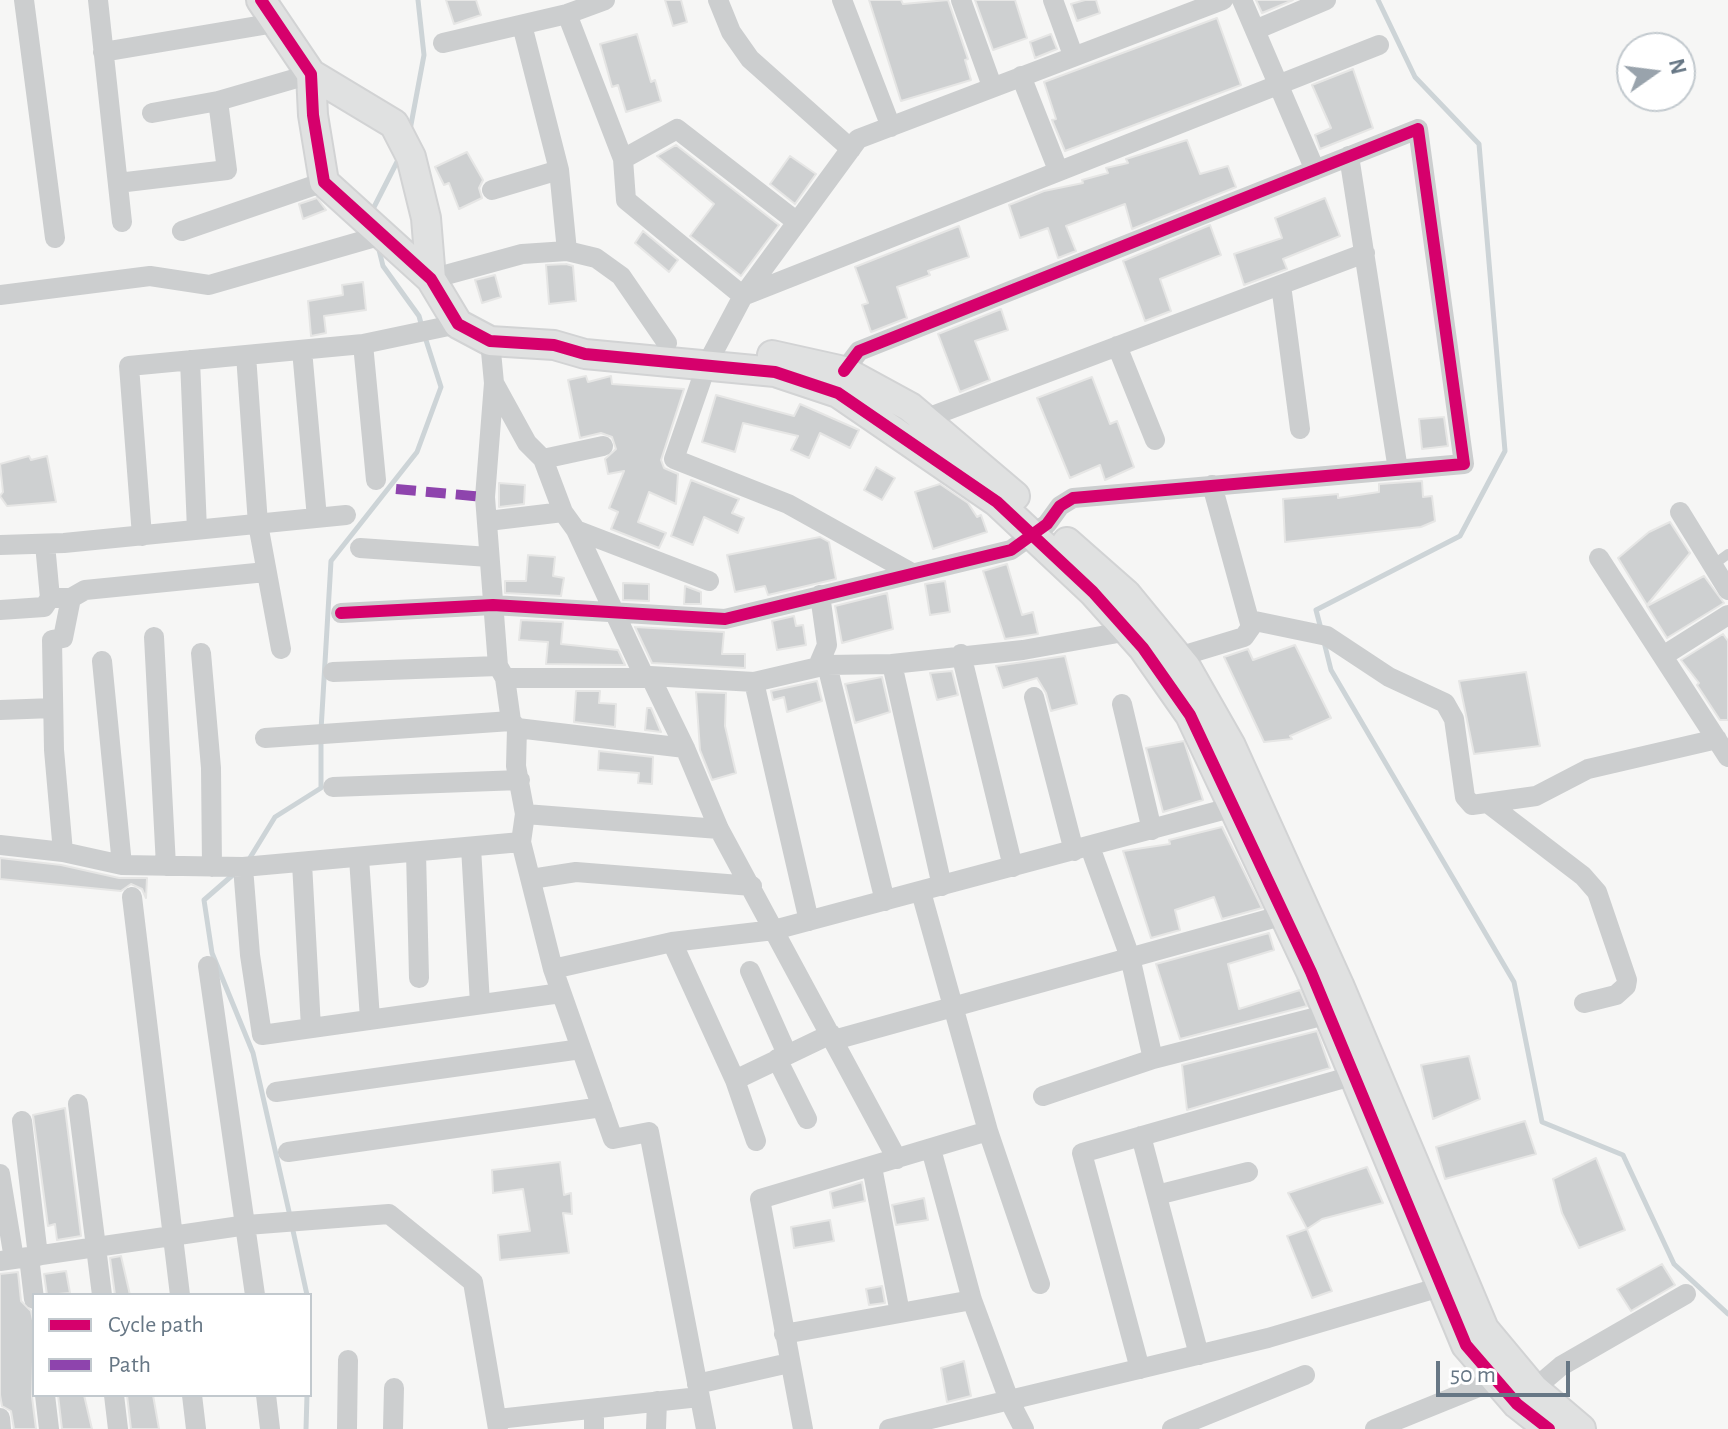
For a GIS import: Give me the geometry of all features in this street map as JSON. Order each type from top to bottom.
[{"type":"street","points":[[24,0],[55,238]]},
{"type":"street","points":[[98,0],[122,222]]},
{"type":"street","points":[[443,43],[567,14],[605,0]]},
{"type":"street","points":[[718,0],[731,32],[750,59],[851,149]]},
{"type":"street","points":[[842,0],[891,127]]},
{"type":"street","points":[[961,0],[992,86]]},
{"type":"street","points":[[1053,0],[1073,55]]},
{"type":"street","points":[[910,572],[788,504],[674,459],[712,356],[743,296],[858,139],[1223,0]]},
{"type":"street","points":[[1242,0],[1315,170]]},
{"type":"street","points":[[1255,30],[1326,0]]},
{"type":"street","points":[[103,52],[268,12],[311,74],[394,124],[411,157],[426,218],[437,329]]},
{"type":"street","points":[[567,14],[623,159],[626,200],[743,296]]},
{"type":"street","points":[[522,25],[559,170],[567,251]]},
{"type":"street","points":[[743,296],[1379,45]]},
{"type":"street","points":[[152,113],[218,101],[311,74]]},
{"type":"street","points":[[311,74],[313,115],[324,182],[369,229],[431,279]]},
{"type":"street","points":[[1021,76],[1058,170]]},
{"type":"street","points":[[118,183],[227,170],[218,101]]},
{"type":"street","points":[[623,159],[677,129],[797,222]]},
{"type":"street","points":[[341,613],[493,605],[725,619],[1011,550],[1040,530],[1060,506],[1073,498],[1464,464],[1418,129],[859,351],[844,371]]},
{"type":"street","points":[[1349,156],[1398,470]]},
{"type":"street","points":[[492,190],[559,170]]},
{"type":"street","points":[[182,231],[324,182]]},
{"type":"street","points":[[0,295],[150,276],[209,285],[369,229]]},
{"type":"street","points":[[431,279],[522,254],[567,251],[596,258],[621,276],[667,343]]},
{"type":"street","points":[[914,428],[1117,346],[1365,253]]},
{"type":"street","points":[[1281,285],[1300,429]]},
{"type":"street","points":[[142,536],[129,366],[363,344],[437,329],[490,341],[554,345],[585,354],[712,356],[760,352],[844,371],[910,407],[914,428]]},
{"type":"street","points":[[554,345],[592,335],[667,343],[775,372],[838,393],[914,428],[1040,530],[1126,594],[1178,657],[1231,746],[1245,804],[1284,915],[1329,1014],[1364,1073]]},
{"type":"street","points":[[490,341],[494,383],[485,497],[493,605],[502,672],[514,725],[516,766],[525,814],[521,842],[553,969],[613,1139],[649,1132],[706,1429]]},
{"type":"street","points":[[363,344],[376,480]]},
{"type":"street","points":[[1117,346],[1155,440]]},
{"type":"street","points":[[302,350],[317,518]]},
{"type":"street","points":[[246,355],[258,524],[281,649]]},
{"type":"street","points":[[190,360],[197,530]]},
{"type":"street","points":[[494,383],[527,443],[543,459],[563,512],[576,530],[613,613],[685,748],[719,829],[897,1159]]},
{"type":"street","points":[[543,459],[603,446]]},
{"type":"street","points":[[1178,657],[1244,637],[1250,620],[1212,485]]},
{"type":"street","points":[[488,521],[563,512]]},
{"type":"street","points":[[1680,512],[1720,560],[1728,590]]},
{"type":"street","points":[[0,545],[142,536],[346,515]]},
{"type":"street","points":[[576,530],[709,581]]},
{"type":"street","points":[[1040,530],[1129,631],[1190,715],[1245,804],[1364,1073],[1452,1283],[1466,1345],[1517,1404],[1549,1429]]},
{"type":"street","points":[[0,610],[44,607],[50,598],[45,544]]},
{"type":"street","points":[[360,548],[489,557]]},
{"type":"street","points":[[1250,620],[1324,634],[1389,677],[1445,703],[1454,719],[1465,797],[1472,805],[1536,796],[1588,769],[1722,748],[1599,558]]},
{"type":"street","points":[[50,598],[71,598],[85,590],[266,572]]},
{"type":"street","points":[[820,595],[827,645],[818,666],[892,664],[961,654],[1023,650],[1129,631]]},
{"type":"street","points":[[63,852],[53,708],[52,640],[63,638],[71,598]]},
{"type":"street","points":[[1663,656],[1728,615]]},
{"type":"street","points":[[154,637],[166,866]]},
{"type":"street","points":[[201,653],[211,768],[250,955],[262,1035],[561,993]]},
{"type":"street","points":[[961,654],[1013,867]]},
{"type":"street","points":[[102,661],[122,865]]},
{"type":"street","points":[[892,664],[942,886]]},
{"type":"street","points":[[333,672],[502,672],[754,682],[827,665]]},
{"type":"street","points":[[827,665],[885,901]]},
{"type":"street","points":[[754,682],[809,921]]},
{"type":"street","points":[[1034,697],[1082,849],[1130,957],[1153,1059]]},
{"type":"street","points":[[1122,704],[1152,830]]},
{"type":"street","points":[[0,710],[53,708]]},
{"type":"street","points":[[265,738],[514,725],[685,748]]},
{"type":"street","points":[[333,787],[520,780]]},
{"type":"street","points":[[553,969],[672,942],[774,930],[1245,804]]},
{"type":"street","points":[[1489,804],[1583,876],[1597,892],[1627,980],[1626,986],[1616,995],[1584,1003]]},
{"type":"street","points":[[525,814],[719,829]]},
{"type":"street","points":[[0,845],[63,852],[122,865],[232,867],[521,842]]},
{"type":"street","points":[[471,847],[480,1004]]},
{"type":"street","points":[[416,852],[419,978]]},
{"type":"street","points":[[359,858],[370,1019]]},
{"type":"street","points":[[302,863],[311,1028]]},
{"type":"street","points":[[531,879],[576,872],[752,886]]},
{"type":"street","points":[[921,892],[988,1131],[1040,1284]]},
{"type":"street","points":[[132,897],[180,1293]]},
{"type":"street","points":[[735,1080],[782,1056],[832,1037],[953,1007],[1284,915]]},
{"type":"street","points":[[672,942],[735,1080],[756,1141]]},
{"type":"street","points":[[208,966],[255,1293]]},
{"type":"street","points":[[750,971],[807,1119]]},
{"type":"street","points":[[1043,1096],[1153,1059],[1329,1014]]},
{"type":"street","points":[[276,1092],[581,1049]]},
{"type":"street","points":[[1140,1369],[1082,1153],[1364,1073]]},
{"type":"street","points":[[78,1104],[102,1293]]},
{"type":"street","points":[[288,1152],[602,1107]]},
{"type":"street","points":[[20,1258],[22,1121]]},
{"type":"street","points":[[803,1429],[760,1199],[988,1131]]},
{"type":"street","points":[[1141,1136],[1199,1355]]},
{"type":"street","points":[[931,1149],[972,1300],[1009,1400],[1024,1429]]},
{"type":"street","points":[[872,1167],[900,1313]]},
{"type":"street","points":[[1157,1195],[1248,1172]]},
{"type":"street","points":[[0,1174],[20,1258],[32,1293]]},
{"type":"street","points":[[20,1258],[247,1225],[389,1214],[473,1282],[498,1424],[594,1419],[789,1363]]},
{"type":"street","points":[[889,1429],[1199,1355],[1452,1283]]},
{"type":"street","points":[[1452,1283],[1484,1329],[1534,1389],[1581,1429]]},
{"type":"street","points":[[1534,1389],[1561,1366],[1686,1294]]},
{"type":"street","points":[[784,1334],[972,1300]]},
{"type":"street","points":[[347,1429],[348,1360]]},
{"type":"street","points":[[1172,1429],[1196,1424],[1305,1375]]},
{"type":"street","points":[[1375,1429],[1496,1380]]},
{"type":"street","points":[[393,1429],[394,1388]]},
{"type":"street","points":[[45,1397],[49,1429]]},
{"type":"street","points":[[114,1397],[118,1429]]},
{"type":"street","points":[[192,1397],[196,1429]]},
{"type":"street","points":[[266,1397],[270,1429]]},
{"type":"street","points":[[656,1429],[657,1401]]},
{"type":"street","points":[[0,1418],[1,1429]]},
{"type":"building","points":[[446,0],[476,0],[481,15],[454,24]]},
{"type":"building","points":[[665,0],[681,0],[687,22],[673,26]]},
{"type":"building","points":[[869,0],[901,0],[903,4],[948,0],[968,59],[965,60],[971,80],[901,101]]},
{"type":"building","points":[[975,0],[1015,0],[1027,38],[993,50]]},
{"type":"building","points":[[1096,0],[1100,13],[1077,21],[1071,4]]},
{"type":"building","points":[[1256,0],[1293,0],[1262,13]]},
{"type":"building","points":[[1217,18],[1241,85],[1065,151],[1052,120],[1056,119],[1044,82]]},
{"type":"building","points":[[637,34],[651,82],[655,80],[661,101],[626,112],[618,85],[612,87],[600,44]]},
{"type":"building","points":[[1051,34],[1057,49],[1035,58],[1030,42]]},
{"type":"building","points":[[1353,69],[1373,128],[1320,149],[1315,135],[1331,128],[1312,85]]},
{"type":"building","points":[[1187,140],[1200,174],[1228,166],[1236,187],[1132,229],[1125,204],[1066,226],[1076,251],[1058,258],[1048,228],[1020,238],[1009,205],[1044,191],[1083,183],[1082,180],[1108,173],[1106,168],[1128,163],[1126,159]]},
{"type":"building","points":[[676,145],[779,225],[741,276],[690,236],[714,204],[657,156]]},
{"type":"building","points":[[467,152],[483,180],[479,188],[482,198],[459,209],[449,183],[444,185],[435,167]]},
{"type":"building","points":[[790,156],[816,174],[795,204],[770,184]]},
{"type":"building","points":[[317,198],[326,210],[303,219],[299,204]]},
{"type":"building","points":[[1325,198],[1340,236],[1283,259],[1287,269],[1244,285],[1234,254],[1282,238],[1275,218]]},
{"type":"building","points":[[1210,225],[1221,255],[1160,279],[1171,311],[1145,321],[1123,261]]},
{"type":"building","points":[[959,226],[969,257],[928,271],[930,275],[897,287],[907,318],[871,332],[862,305],[868,303],[855,267]]},
{"type":"building","points":[[643,231],[678,260],[669,272],[635,243]]},
{"type":"building","points":[[546,265],[573,266],[576,301],[549,304]]},
{"type":"building","points":[[495,275],[501,297],[482,303],[475,280]]},
{"type":"building","points":[[363,282],[366,310],[324,316],[326,333],[311,336],[308,301],[343,295],[342,285]]},
{"type":"building","points":[[1001,309],[1008,330],[975,341],[990,380],[960,392],[938,334]]},
{"type":"building","points":[[586,376],[588,382],[611,376],[612,384],[684,389],[661,460],[664,468],[678,474],[676,504],[649,492],[638,522],[666,533],[659,548],[611,529],[618,512],[609,508],[624,471],[608,474],[605,459],[616,449],[612,437],[601,433],[580,438],[568,380]]},
{"type":"building","points":[[1092,377],[1110,424],[1117,421],[1134,467],[1105,480],[1100,465],[1070,478],[1037,398]]},
{"type":"building","points":[[716,395],[794,416],[800,404],[859,430],[850,448],[820,433],[809,458],[791,450],[798,436],[743,423],[735,452],[702,442]]},
{"type":"building","points":[[1444,417],[1448,446],[1422,449],[1419,419]]},
{"type":"building","points":[[29,456],[31,460],[47,456],[56,502],[7,506],[0,496],[3,492],[0,464]]},
{"type":"building","points":[[876,467],[895,478],[882,500],[864,490]]},
{"type":"building","points":[[691,480],[739,499],[732,513],[744,518],[738,533],[704,517],[693,545],[671,536]]},
{"type":"building","points":[[1422,481],[1423,497],[1432,496],[1435,521],[1421,527],[1285,542],[1283,499],[1338,494],[1338,498],[1379,492],[1379,484]]},
{"type":"building","points":[[499,483],[525,485],[524,504],[499,507]]},
{"type":"building","points":[[940,484],[968,503],[977,517],[981,515],[987,532],[933,549],[915,492]]},
{"type":"building","points":[[1670,522],[1690,553],[1647,605],[1618,558],[1649,532]]},
{"type":"building","points":[[820,537],[829,542],[836,579],[768,595],[765,586],[735,592],[727,555]]},
{"type":"building","points":[[528,555],[555,557],[553,576],[564,578],[561,596],[505,593],[505,581],[526,581]]},
{"type":"building","points":[[1007,564],[1022,615],[1033,612],[1038,634],[1005,639],[983,571]]},
{"type":"building","points":[[1704,576],[1724,603],[1667,638],[1647,606]]},
{"type":"building","points":[[945,581],[950,612],[930,615],[925,584]]},
{"type":"building","points":[[623,583],[649,584],[649,601],[623,600]]},
{"type":"building","points":[[685,586],[701,592],[701,604],[684,604]]},
{"type":"building","points":[[887,593],[893,629],[842,643],[835,606]]},
{"type":"building","points":[[794,616],[796,626],[803,625],[806,645],[777,650],[772,621]]},
{"type":"building","points":[[521,620],[563,622],[561,644],[618,650],[625,665],[546,664],[548,642],[519,640]]},
{"type":"building","points":[[635,627],[724,632],[722,654],[745,654],[745,668],[652,663]]},
{"type":"building","points":[[1723,634],[1728,641],[1728,720],[1720,720],[1697,685],[1699,683],[1681,660]]},
{"type":"building","points":[[1295,645],[1331,718],[1290,736],[1292,739],[1264,742],[1224,657],[1248,649],[1253,660]]},
{"type":"building","points":[[1065,656],[1077,704],[1051,711],[1046,693],[1037,678],[1003,688],[996,666]]},
{"type":"building","points":[[952,671],[958,695],[937,700],[930,673]]},
{"type":"building","points":[[1526,672],[1540,746],[1474,754],[1459,681]]},
{"type":"building","points":[[882,677],[890,712],[855,723],[845,684]]},
{"type":"building","points":[[817,681],[822,701],[787,712],[784,697],[773,700],[771,691]]},
{"type":"building","points":[[576,691],[600,691],[599,703],[616,704],[615,727],[574,722]]},
{"type":"building","points":[[696,692],[726,693],[725,726],[736,773],[712,780],[700,750]]},
{"type":"building","points":[[647,708],[651,708],[661,732],[645,730]]},
{"type":"building","points":[[1184,741],[1203,800],[1163,812],[1146,748]]},
{"type":"building","points":[[599,751],[653,757],[652,784],[638,783],[639,773],[598,770]]},
{"type":"building","points":[[1222,827],[1262,908],[1222,919],[1214,897],[1175,910],[1180,930],[1151,938],[1123,851],[1170,844],[1169,840]]},
{"type":"building","points":[[0,858],[61,865],[119,878],[147,878],[146,898],[142,889],[131,884],[121,891],[0,879]]},
{"type":"building","points":[[1269,933],[1274,950],[1228,964],[1239,1009],[1300,990],[1307,1006],[1180,1039],[1156,964]]},
{"type":"building","points":[[1317,1031],[1330,1068],[1187,1110],[1182,1065]]},
{"type":"building","points":[[1469,1056],[1480,1099],[1433,1119],[1421,1065]]},
{"type":"building","points":[[65,1108],[81,1236],[57,1240],[55,1224],[48,1226],[33,1115]]},
{"type":"building","points":[[1525,1121],[1536,1154],[1445,1179],[1436,1147]]},
{"type":"building","points":[[1596,1158],[1625,1230],[1579,1248],[1562,1213],[1553,1179]]},
{"type":"building","points":[[560,1162],[564,1195],[571,1193],[572,1214],[563,1213],[569,1253],[500,1260],[498,1235],[530,1231],[523,1189],[493,1193],[492,1170]]},
{"type":"building","points":[[1367,1167],[1383,1203],[1322,1219],[1307,1229],[1288,1193]]},
{"type":"building","points":[[862,1182],[865,1201],[833,1208],[830,1192]]},
{"type":"building","points":[[924,1198],[928,1220],[896,1225],[892,1205]]},
{"type":"building","points":[[830,1220],[834,1241],[794,1248],[791,1227]]},
{"type":"building","points":[[1307,1229],[1332,1291],[1312,1298],[1287,1236]]},
{"type":"building","points":[[121,1256],[130,1293],[115,1293],[110,1258]]},
{"type":"building","points":[[1662,1264],[1675,1285],[1631,1311],[1617,1289]]},
{"type":"building","points":[[66,1271],[70,1293],[47,1293],[44,1274]]},
{"type":"building","points":[[18,1272],[21,1301],[31,1311],[32,1397],[36,1429],[14,1429],[11,1411],[2,1406],[0,1274]]},
{"type":"building","points":[[882,1286],[885,1303],[869,1305],[866,1289]]},
{"type":"building","points":[[964,1361],[971,1396],[947,1402],[941,1368]]},
{"type":"building","points":[[58,1397],[84,1397],[92,1429],[62,1429]]},
{"type":"building","points":[[127,1397],[153,1397],[159,1429],[131,1429]]},
{"type":"waterway","points":[[410,130],[424,55],[418,0]]},
{"type":"waterway","points":[[1321,629],[1316,610],[1460,536],[1505,451],[1479,144],[1415,77],[1378,0]]},
{"type":"waterway","points":[[371,213],[399,158]]},
{"type":"waterway","points":[[378,246],[383,266],[419,316],[422,327]]},
{"type":"waterway","points":[[321,730],[331,561],[417,452],[441,387],[425,337]]},
{"type":"waterway","points":[[1324,642],[1331,670],[1514,982],[1542,1122],[1623,1155],[1674,1264],[1728,1314]]},
{"type":"waterway","points":[[248,861],[275,817],[321,788],[321,740]]},
{"type":"waterway","points":[[235,873],[204,900],[212,953],[253,1053],[290,1216]]},
{"type":"waterway","points":[[292,1226],[307,1293]]},
{"type":"waterway","points":[[306,1429],[307,1397]]},
{"type":"marked path","points":[[396,489],[485,497]]},
{"type":"cycle path","points":[[261,0],[311,74],[313,115],[324,182],[431,279],[458,324],[490,341],[554,345],[585,354],[775,372],[838,393],[997,502],[1093,592],[1143,648],[1190,715],[1311,972],[1466,1345],[1517,1404],[1549,1429]]},
{"type":"cycle path","points":[[341,613],[493,605],[725,619],[1011,550],[1047,524],[1060,506],[1073,498],[1464,464],[1418,129],[859,351],[844,371]]}]
